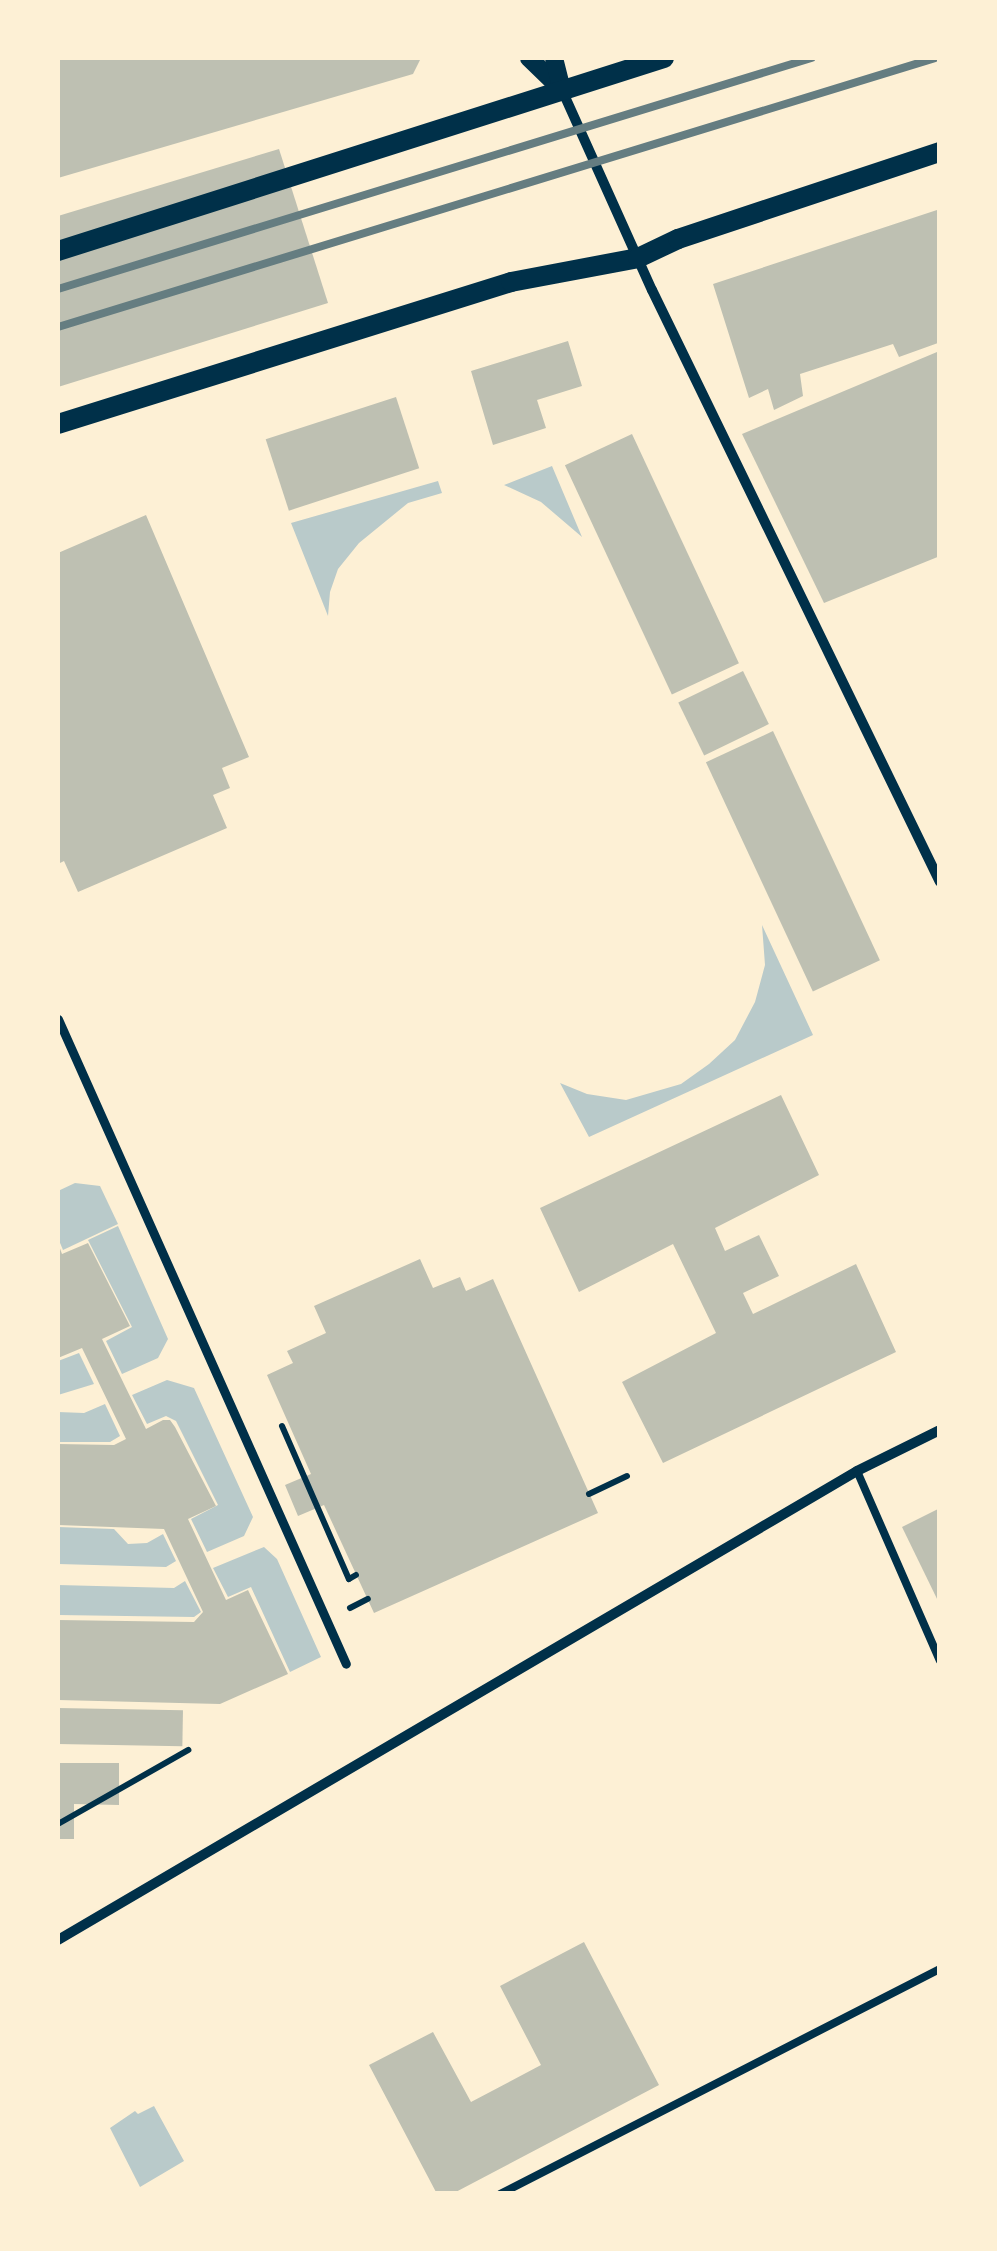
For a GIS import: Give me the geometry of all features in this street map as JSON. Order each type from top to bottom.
[{"type":"main road","points":[[58,251],[664,58]]},
{"type":"main road","points":[[58,424],[511,282],[638,258],[678,239],[940,152]]},
{"type":"street","points":[[529,58],[562,90]]},
{"type":"street","points":[[554,58],[562,90],[638,258],[940,882]]},
{"type":"street","points":[[58,1018],[346,1664]]},
{"type":"street","points":[[58,1940],[857,1470],[940,1430]]},
{"type":"lane","points":[[857,1470],[940,1661]]},
{"type":"lane","points":[[500,2194],[940,1969]]},
{"type":"path","points":[[282,1426],[349,1579],[356,1575]]},
{"type":"path","points":[[590,1494],[627,1476]]},
{"type":"path","points":[[58,1824],[188,1750]]},
{"type":"shaded area","points":[[552,466],[582,537],[541,502],[504,485]]},
{"type":"shaded area","points":[[438,481],[442,493],[408,503],[359,543],[338,569],[330,592],[328,616],[291,523]]},
{"type":"shaded area","points":[[762,925],[813,1035],[589,1137],[560,1083],[587,1094],[626,1100],[681,1084],[709,1064],[735,1040],[755,1002],[765,965]]},
{"type":"shaded area","points":[[75,1183],[100,1186],[118,1224],[63,1250],[58,1238],[58,1191]]},
{"type":"shaded area","points":[[118,1226],[168,1339],[158,1358],[122,1374],[106,1341],[132,1327],[88,1240]]},
{"type":"shaded area","points":[[79,1353],[94,1384],[58,1395],[58,1361]]},
{"type":"shaded area","points":[[167,1380],[194,1388],[253,1517],[244,1536],[207,1552],[191,1519],[218,1505],[176,1421],[166,1416],[147,1424],[132,1395]]},
{"type":"shaded area","points":[[105,1404],[120,1436],[110,1442],[58,1442],[58,1412],[84,1413]]},
{"type":"shaded area","points":[[58,1527],[114,1529],[128,1544],[147,1543],[163,1534],[176,1561],[166,1567],[58,1564]]},
{"type":"shaded area","points":[[264,1547],[277,1559],[321,1657],[290,1672],[251,1587],[228,1597],[213,1568]]},
{"type":"shaded area","points":[[185,1581],[201,1612],[194,1617],[58,1615],[58,1585],[174,1588]]},
{"type":"shaded area","points":[[154,2106],[184,2161],[140,2187],[110,2128],[135,2111],[138,2114]]},
{"type":"building","points":[[58,58],[421,58],[413,74],[58,178]]},
{"type":"building","points":[[279,149],[328,303],[58,387],[58,216]]},
{"type":"building","points":[[940,209],[938,343],[899,357],[893,344],[800,374],[803,396],[774,410],[768,389],[749,398],[713,284]]},
{"type":"building","points":[[568,341],[582,386],[537,400],[546,428],[493,445],[471,371]]},
{"type":"building","points":[[937,352],[940,556],[824,603],[742,434]]},
{"type":"building","points":[[396,397],[419,468],[289,511],[266,439]]},
{"type":"building","points":[[632,434],[739,663],[672,695],[565,465]]},
{"type":"building","points":[[146,515],[249,757],[222,768],[230,788],[213,795],[227,828],[78,892],[64,861],[58,864],[58,553]]},
{"type":"building","points":[[743,671],[769,724],[704,756],[678,703]]},
{"type":"building","points":[[773,731],[880,960],[813,992],[706,762]]},
{"type":"building","points":[[781,1095],[819,1175],[715,1228],[725,1251],[759,1235],[779,1276],[743,1293],[753,1314],[856,1264],[896,1352],[663,1463],[622,1382],[716,1333],[673,1244],[579,1292],[540,1208]]},
{"type":"building","points":[[58,1243],[62,1254],[88,1243],[130,1326],[102,1339],[146,1429],[163,1420],[170,1420],[175,1427],[216,1506],[188,1519],[226,1600],[248,1590],[288,1674],[220,1704],[58,1700],[58,1620],[194,1622],[203,1612],[164,1529],[58,1525],[58,1444],[114,1445],[126,1439],[82,1348],[58,1358]]},
{"type":"building","points":[[420,1259],[433,1288],[460,1277],[466,1291],[493,1279],[598,1513],[374,1613],[324,1505],[298,1516],[285,1485],[311,1474],[267,1375],[293,1363],[287,1351],[326,1333],[314,1306]]},
{"type":"building","points":[[940,1508],[940,1605],[902,1527]]},
{"type":"building","points":[[58,1708],[183,1710],[182,1746],[58,1744]]},
{"type":"building","points":[[58,1763],[119,1763],[119,1805],[74,1804],[74,1839],[58,1839]]},
{"type":"building","points":[[584,1942],[659,2085],[452,2194],[437,2194],[369,2065],[433,2032],[471,2102],[541,2065],[500,1986]]},
{"type":"railway","points":[[58,289],[811,58]]},
{"type":"railway","points":[[58,327],[935,58]]}]
